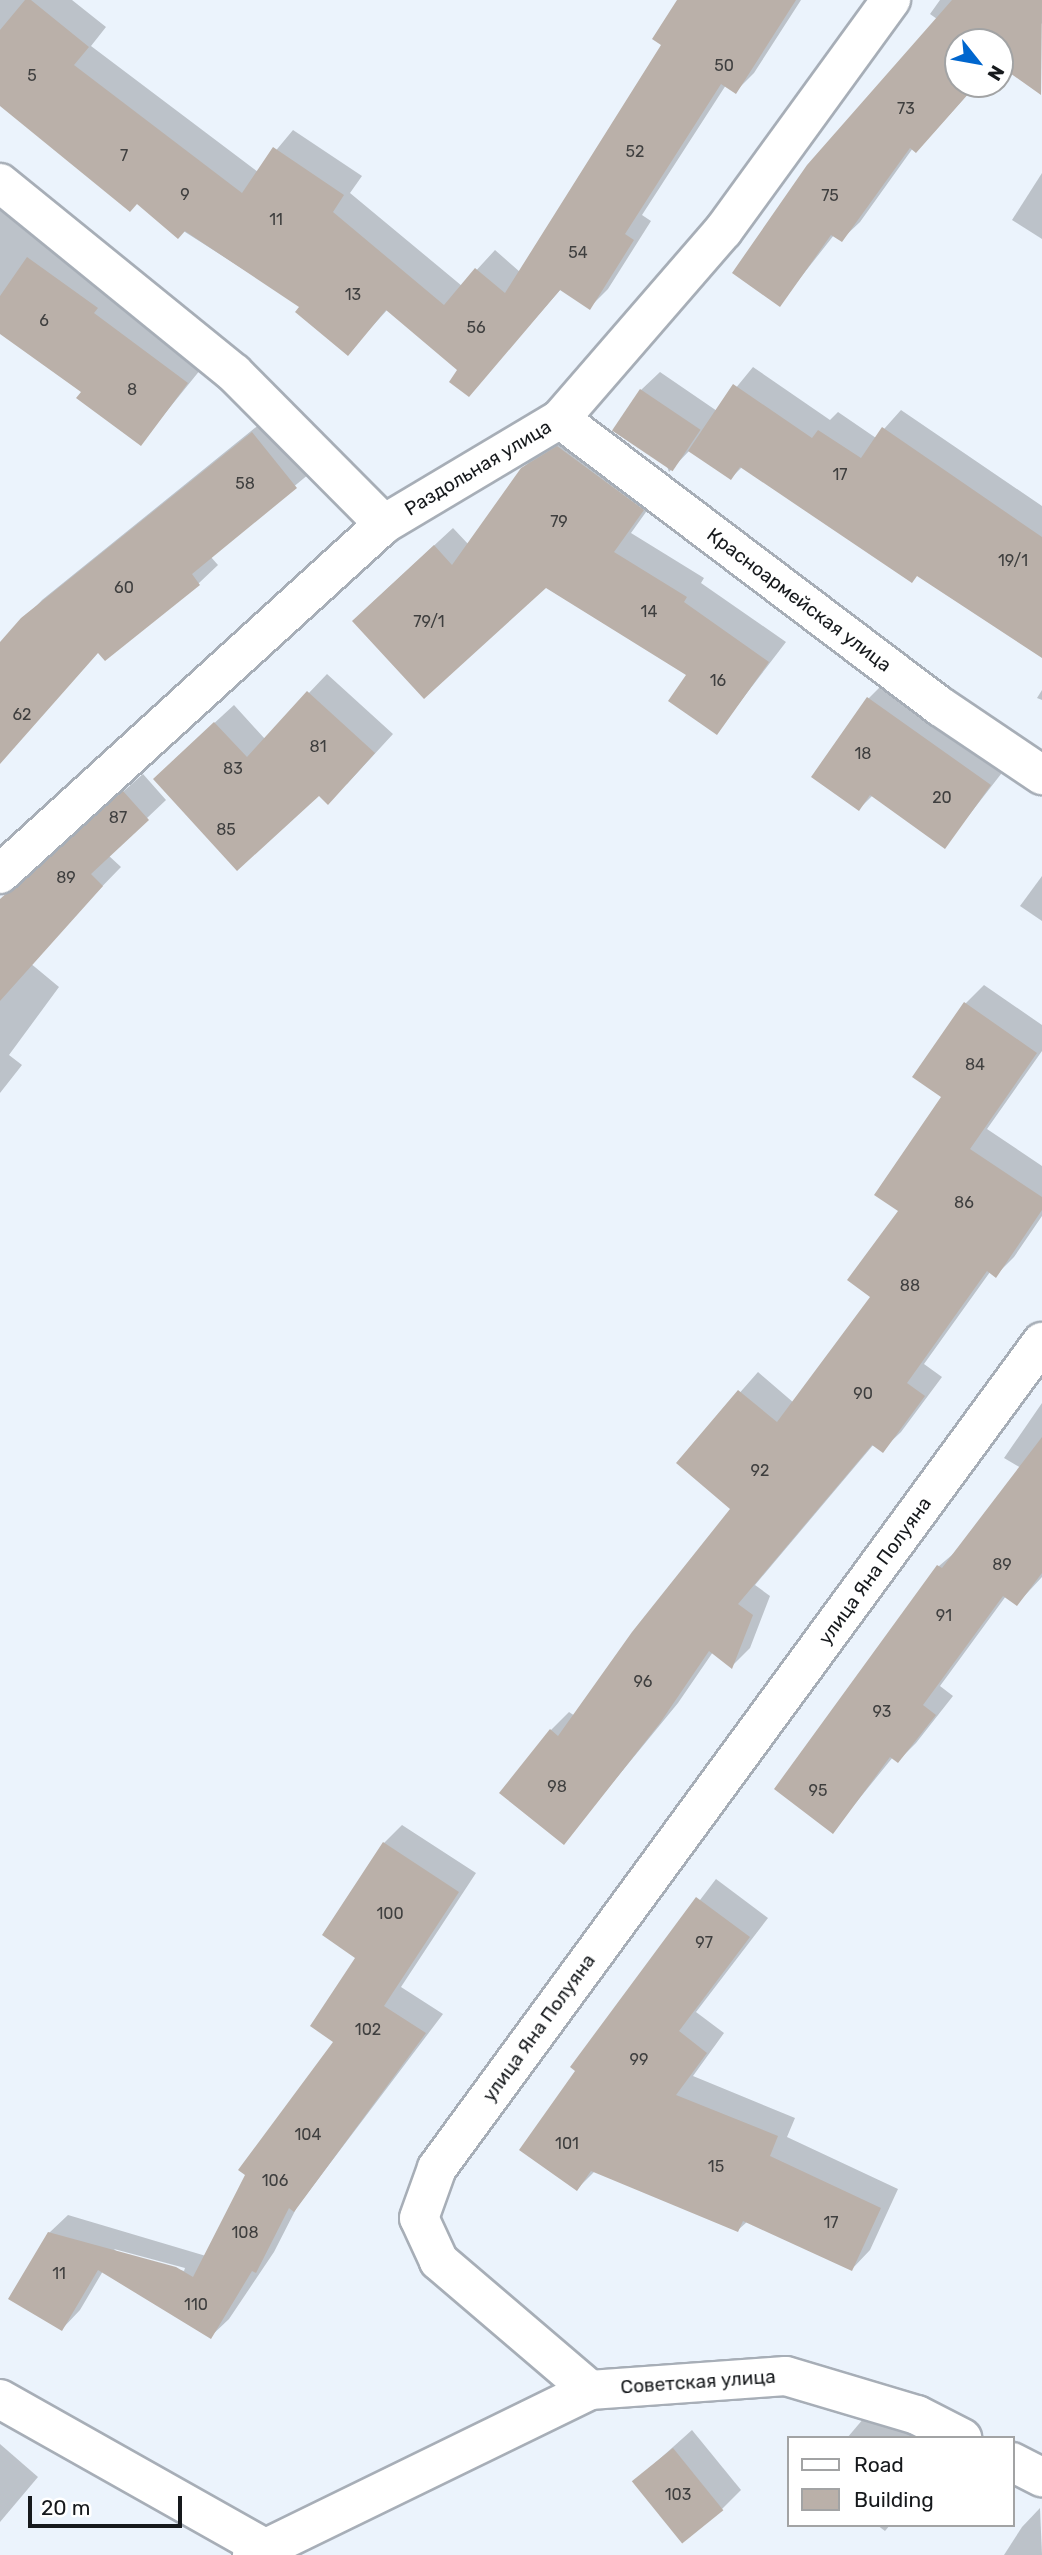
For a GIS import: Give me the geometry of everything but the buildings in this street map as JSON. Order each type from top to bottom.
[{"type":"street","name":"Раздольная улица","points":[[0,874],[384,524],[560,419],[723,231],[891,0]]},
{"type":"street","points":[[0,183],[234,373],[384,524]]},
{"type":"street","name":"Красноармейская улица","points":[[560,419],[941,707],[1042,775]]},
{"type":"street","name":"улица Яна Полуяна","points":[[590,2390],[439,2261],[419,2218],[437,2168],[1042,1342]]},
{"type":"street","name":"Советская улица","points":[[590,2390],[786,2376],[916,2415],[958,2436]]},
{"type":"street","points":[[0,2399],[257,2551],[590,2390]]},
{"type":"street","points":[[1014,2463],[1042,2477]]}]
